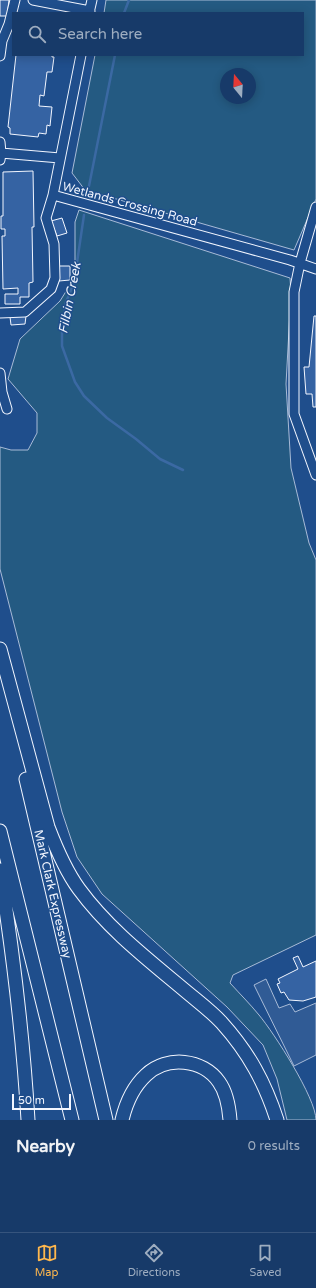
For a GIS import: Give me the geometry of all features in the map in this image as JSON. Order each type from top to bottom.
[{"type":"highway","points":[[0,649],[48,827],[66,868],[78,888],[128,942],[222,1022],[254,1065],[264,1084],[277,1120]]},
{"type":"highway","name":"Mark Clark Expressway","points":[[0,668],[106,1120]]},
{"type":"highway","points":[[0,831],[72,1120]]},
{"type":"highway","points":[[0,870],[13,953],[28,1120]]},
{"type":"highway","points":[[122,1120],[133,1091],[146,1074],[170,1062],[198,1065],[206,1069],[219,1081],[227,1099],[230,1120]]},
{"type":"street","points":[[0,56],[2,40],[9,24],[15,0]]},
{"type":"street","points":[[33,0],[90,12],[92,0]]},
{"type":"street","name":"Wetlands Crossing Road","points":[[81,56],[53,195],[300,263],[316,269]]},
{"type":"street","points":[[0,142],[0,157],[60,158]]},
{"type":"street","points":[[0,313],[25,312],[51,289],[55,278],[54,244],[46,218],[53,195]]},
{"type":"street","points":[[316,207],[300,263],[294,292],[294,414],[316,475]]},
{"type":"street","points":[[0,373],[2,392],[7,409]]},
{"type":"shaded area","points":[[106,0],[316,0],[316,199],[294,250],[85,190],[72,173],[95,56],[304,56],[304,12],[104,12]]},
{"type":"shaded area","points":[[79,210],[290,278],[291,293],[286,384],[291,468],[309,543],[316,560],[316,935],[233,975],[230,983],[259,1015],[284,1050],[309,1097],[316,1120],[287,1120],[277,1079],[263,1045],[227,1007],[102,894],[77,857],[62,812],[0,569],[0,447],[11,450],[28,450],[37,433],[37,413],[8,379],[20,339],[60,301],[75,277],[75,222]]},
{"type":"shaded area","points":[[266,979],[279,1008],[290,1004],[295,1012],[316,1003],[316,1055],[294,1066],[254,985]]},
{"type":"building","points":[[0,0],[9,0],[7,16],[0,16]]},
{"type":"building","points":[[16,56],[54,57],[52,72],[47,72],[44,96],[40,95],[39,106],[52,107],[50,126],[47,125],[46,134],[39,133],[38,137],[10,134],[10,128],[8,127]]},
{"type":"building","points":[[33,171],[33,282],[29,283],[29,297],[20,297],[20,304],[5,304],[5,294],[18,294],[18,288],[3,289],[2,236],[5,236],[5,229],[1,229],[1,216],[3,216],[3,172]]},
{"type":"building","points":[[62,218],[67,233],[57,236],[51,221]]},
{"type":"building","points":[[59,266],[70,266],[70,280],[59,281]]},
{"type":"building","points":[[26,316],[25,324],[11,325],[10,317]]},
{"type":"building","points":[[314,316],[316,316],[316,407],[313,407],[312,394],[306,394],[304,367],[309,367]]},
{"type":"building","points":[[298,956],[303,967],[316,961],[316,997],[303,1001],[289,1000],[284,992],[281,993],[277,984],[280,983],[278,979],[298,969],[293,958]]},
{"type":"waterway","name":"Filbin Creek","points":[[124,12],[129,0]]},
{"type":"waterway","name":"Filbin Creek","points":[[89,186],[115,56]]},
{"type":"waterway","name":"Filbin Creek","points":[[84,215],[74,283],[66,302],[62,332],[62,346],[75,382],[84,396],[107,418],[160,459],[183,470]]}]
